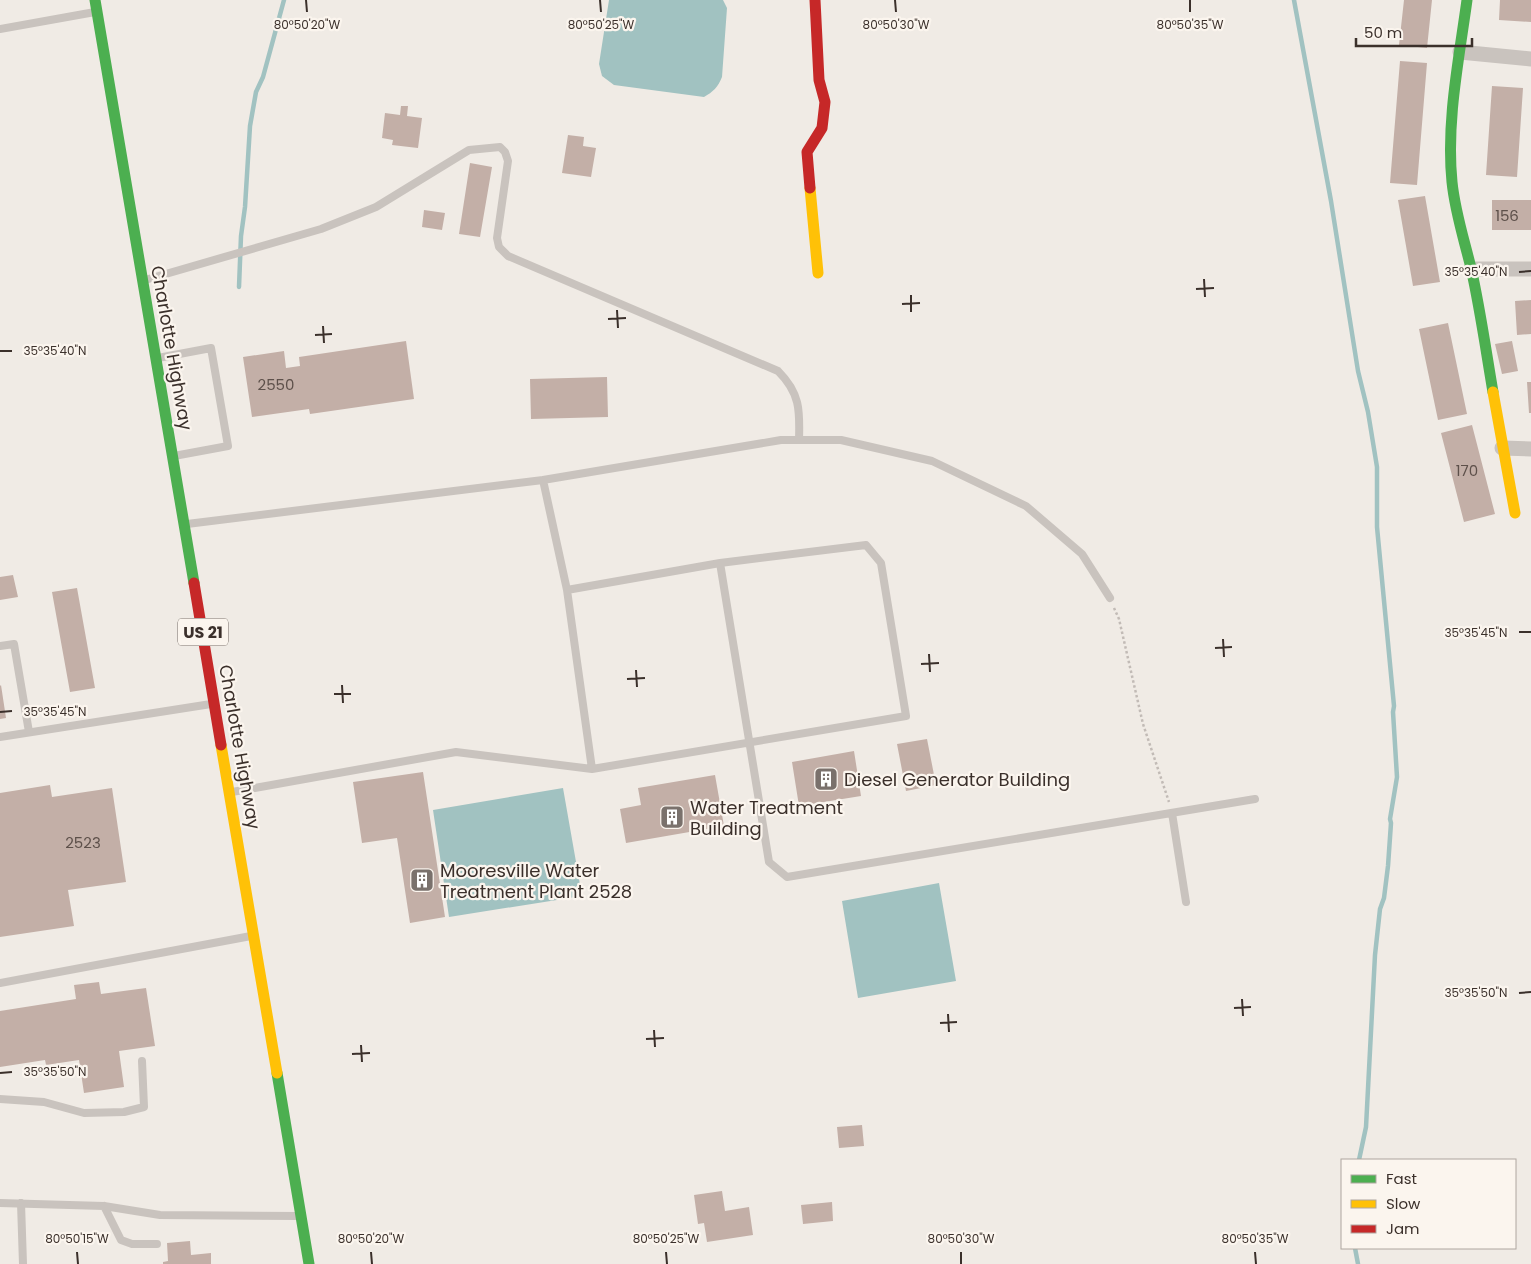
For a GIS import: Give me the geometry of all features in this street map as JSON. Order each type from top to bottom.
[{"type":"main road","points":[[815,0],[819,80],[825,102],[822,128],[807,152],[818,273]]},
{"type":"main road","points":[[1467,0],[1451,144],[1452,180],[1458,220],[1471,269],[1515,513]]},
{"type":"main road","name":"Charlotte Highway","points":[[96,6],[310,1264]]},
{"type":"street","points":[[1460,52],[1531,59]]},
{"type":"street","points":[[1471,269],[1531,269]]},
{"type":"street","points":[[1502,448],[1531,448]]},
{"type":"lane","points":[[0,29],[96,6]]},
{"type":"lane","points":[[143,280],[321,229],[376,207],[469,150],[500,147],[505,152],[508,161],[497,238],[499,247],[508,256],[778,371],[788,381],[796,397],[800,419],[800,440]]},
{"type":"lane","points":[[156,358],[211,348],[228,446],[173,456]]},
{"type":"lane","points":[[185,524],[543,480],[781,440],[842,440],[932,461],[1026,506],[1082,554],[1110,598]]},
{"type":"lane","points":[[543,480],[566,590],[592,769]]},
{"type":"lane","points":[[230,792],[456,752],[592,769],[906,716],[881,563],[866,545],[720,563],[566,590]]},
{"type":"lane","points":[[720,563],[768,862],[786,877],[1255,799]]},
{"type":"lane","points":[[0,646],[14,644],[29,732]]},
{"type":"lane","points":[[0,737],[215,703]]},
{"type":"lane","points":[[1172,813],[1186,902]]},
{"type":"lane","points":[[0,983],[254,936]]},
{"type":"lane","points":[[0,1099],[44,1102],[84,1113],[124,1112],[144,1107],[142,1061]]},
{"type":"lane","points":[[0,1203],[104,1206],[160,1214],[301,1216]]},
{"type":"lane","points":[[21,1203],[23,1264]]},
{"type":"lane","points":[[104,1206],[121,1240],[132,1244],[157,1244]]},
{"type":"path","points":[[1110,598],[1118,619],[1143,724],[1172,813]]},
{"type":"water","points":[[609,0],[723,0],[727,8],[722,77],[713,91],[704,97],[614,85],[602,76],[599,64]]},
{"type":"water","points":[[563,788],[582,896],[449,917],[433,810]]},
{"type":"water","points":[[939,883],[956,981],[858,998],[842,901]]},
{"type":"building","points":[[1404,0],[1432,0],[1427,48],[1399,45]]},
{"type":"building","points":[[1500,0],[1531,0],[1531,22],[1499,20]]},
{"type":"building","points":[[1400,61],[1427,63],[1417,185],[1390,183]]},
{"type":"building","points":[[1492,86],[1523,88],[1517,177],[1486,175]]},
{"type":"building","points":[[401,106],[408,106],[407,116],[422,118],[418,148],[392,145],[393,140],[382,138],[385,113],[400,115]]},
{"type":"building","points":[[568,135],[584,137],[583,146],[596,148],[591,177],[562,173]]},
{"type":"building","points":[[470,163],[492,167],[480,237],[459,234]]},
{"type":"building","points":[[1425,196],[1440,282],[1413,286],[1398,200]]},
{"type":"building","points":[[1492,200],[1531,200],[1531,230],[1492,230]]},
{"type":"building","points":[[424,210],[445,213],[442,230],[422,227]]},
{"type":"building","points":[[1531,300],[1531,334],[1517,335],[1515,301]]},
{"type":"building","points":[[1448,323],[1467,414],[1438,420],[1419,329]]},
{"type":"building","points":[[406,341],[414,399],[310,414],[309,409],[252,417],[243,357],[284,351],[286,368],[300,366],[299,357]]},
{"type":"building","points":[[1512,341],[1518,371],[1502,374],[1495,344]]},
{"type":"building","points":[[607,377],[608,417],[531,419],[530,379]]},
{"type":"building","points":[[1527,382],[1531,382],[1531,413],[1529,413]]},
{"type":"building","points":[[1472,425],[1495,514],[1464,522],[1441,433]]},
{"type":"building","points":[[13,575],[18,597],[0,600],[0,577]]},
{"type":"building","points":[[77,588],[95,688],[70,692],[52,592]]},
{"type":"building","points":[[0,686],[6,718],[0,719]]},
{"type":"building","points":[[927,739],[936,785],[906,791],[897,744]]},
{"type":"building","name":"Diesel Generator Building","points":[[854,751],[861,796],[799,806],[792,762]]},
{"type":"building","name":"Mooresville Water Treatment Plant 2528","points":[[423,772],[445,917],[410,923],[397,838],[362,843],[353,782]]},
{"type":"building","name":"Water Treatment Building","points":[[715,775],[724,826],[626,843],[620,809],[641,805],[638,788]]},
{"type":"building","points":[[50,785],[52,797],[112,788],[126,882],[68,890],[74,926],[0,937],[0,793]]},
{"type":"building","points":[[99,982],[101,994],[146,988],[155,1046],[119,1051],[124,1087],[84,1093],[79,1060],[46,1065],[45,1060],[0,1067],[0,1011],[76,999],[74,985]]},
{"type":"building","points":[[862,1125],[864,1146],[839,1148],[837,1127]]},
{"type":"building","points":[[722,1191],[725,1211],[749,1207],[753,1235],[707,1242],[704,1223],[698,1224],[694,1195]]},
{"type":"building","points":[[832,1202],[833,1221],[803,1224],[801,1205]]},
{"type":"building","points":[[190,1241],[191,1255],[211,1253],[211,1264],[163,1264],[163,1262],[168,1261],[167,1243]]},
{"type":"waterway","points":[[239,287],[250,126],[256,92],[263,77],[284,0]]},
{"type":"waterway","points":[[1294,0],[1331,201],[1358,371],[1368,412],[1377,467],[1377,527],[1394,706],[1397,777],[1390,819],[1388,866],[1384,898],[1380,909],[1375,955],[1366,1127],[1359,1159]]},
{"type":"waterway","points":[[1355,1249],[1358,1264]]},
{"type":"traffic: fast","points":[[95,0],[194,583]]},
{"type":"traffic: fast","points":[[1467,0],[1452,114],[1452,182],[1457,215],[1477,298],[1493,392]]},
{"type":"traffic: fast","points":[[277,1073],[309,1264]]},
{"type":"traffic: slow","points":[[810,188],[818,273]]},
{"type":"traffic: slow","points":[[1493,392],[1515,513]]},
{"type":"traffic: slow","points":[[221,745],[277,1073]]},
{"type":"traffic: jam","points":[[810,188],[807,152],[822,128],[825,102],[819,80],[815,0]]},
{"type":"traffic: jam","points":[[194,583],[221,745]]},
{"type":"place","name":"Diesel Generator Building","points":[[826,779]]},
{"type":"place","name":"Water Treatment Building","points":[[672,817]]},
{"type":"place","name":"Mooresville Water Treatment Plant 2528","points":[[422,880]]}]
